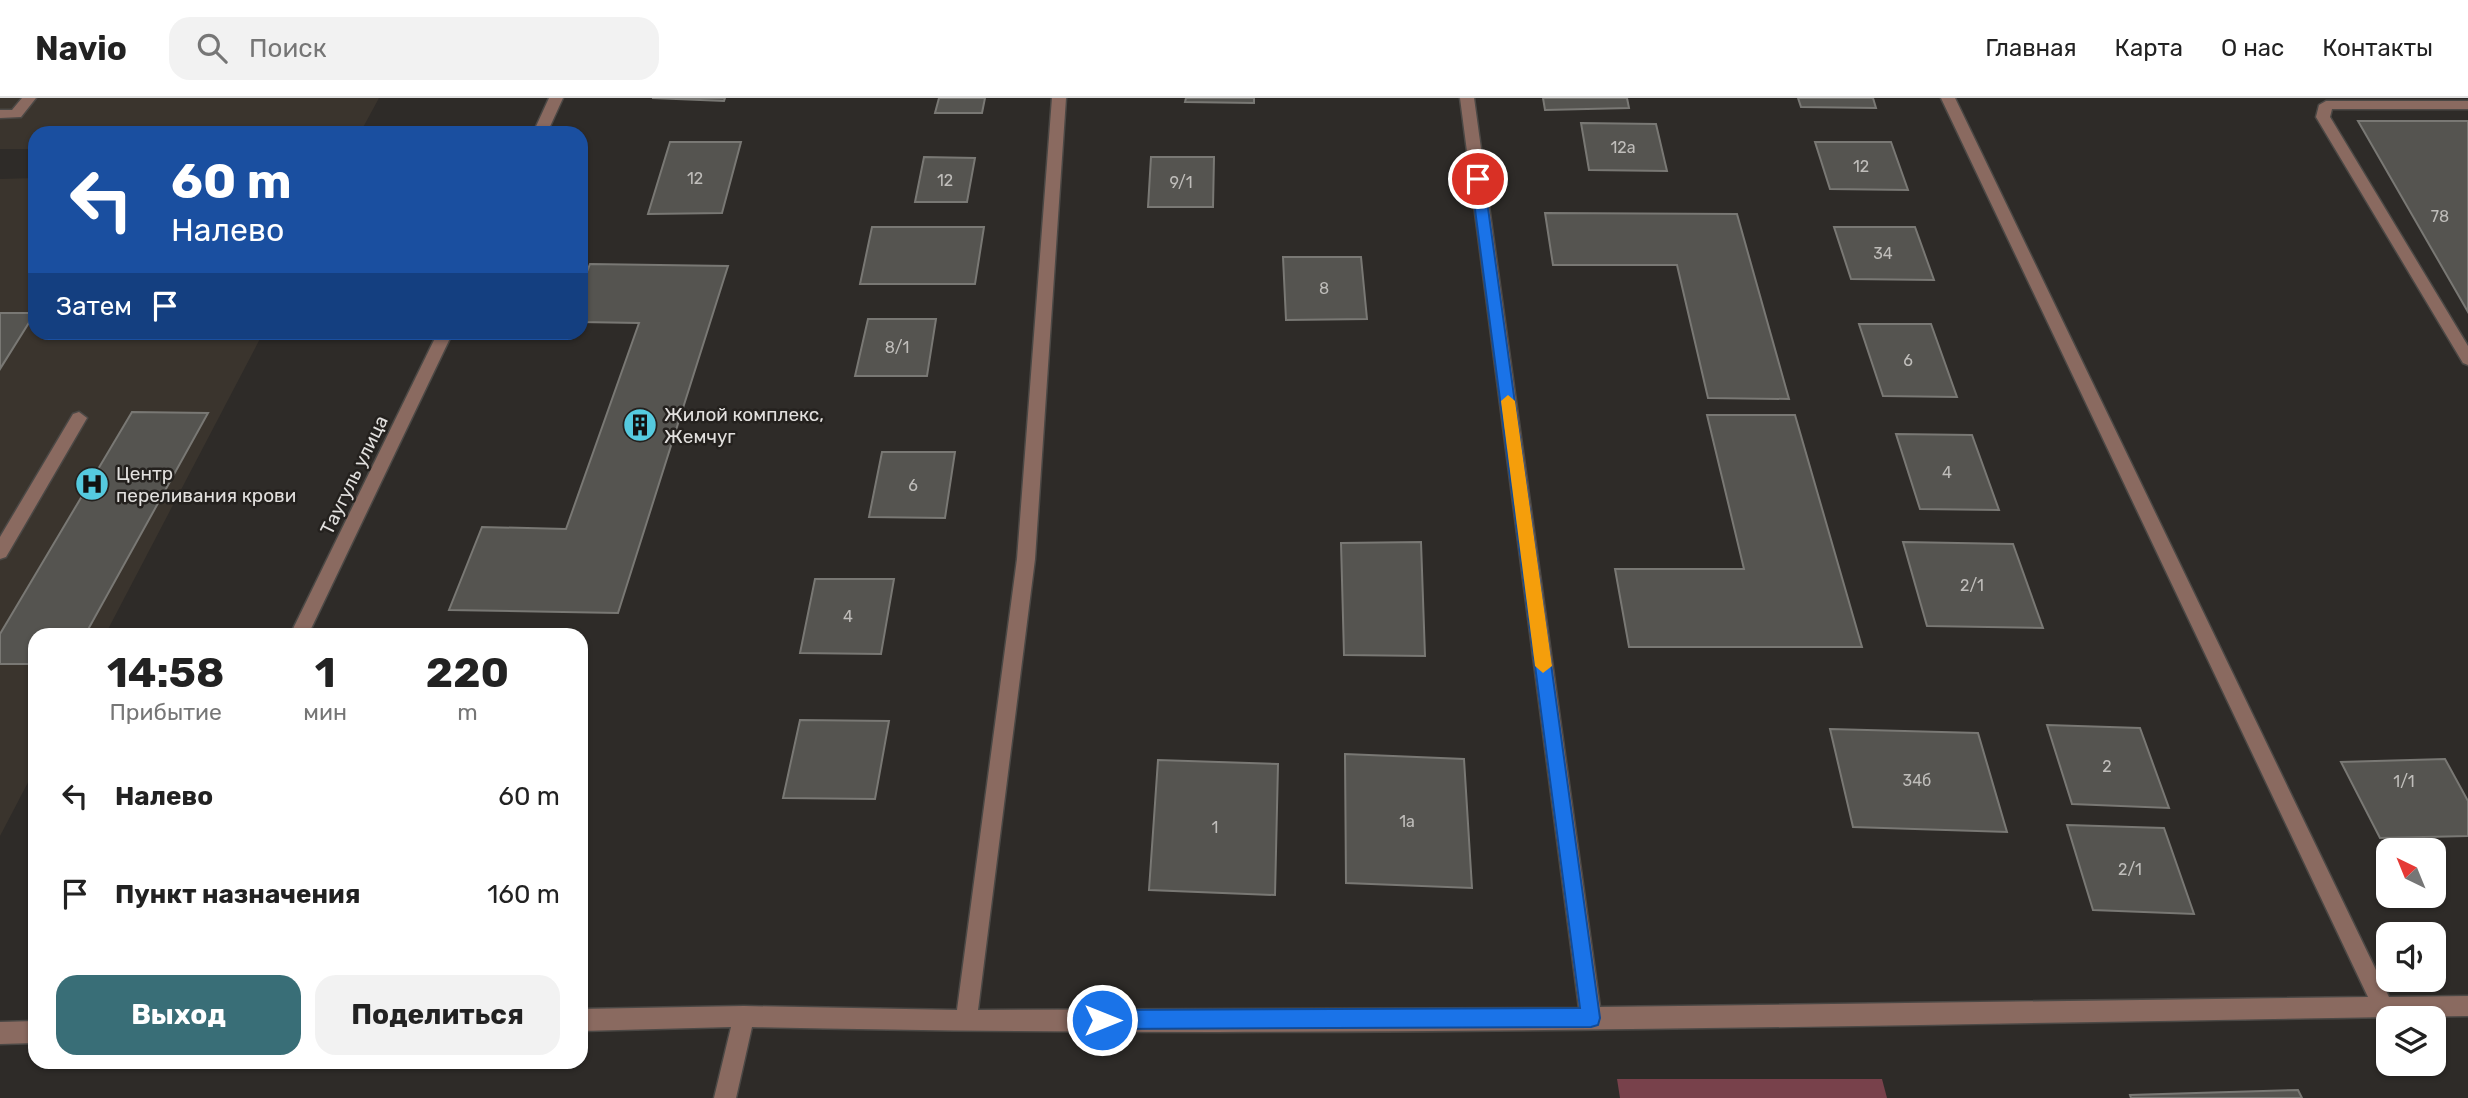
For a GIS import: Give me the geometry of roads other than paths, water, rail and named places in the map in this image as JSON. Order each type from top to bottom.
[{"type":"street","points":[[0,114],[16,114],[29,98]]},
{"type":"street","points":[[543,126],[556,98]]},
{"type":"street","points":[[966,1021],[1026,559],[1059,98]]},
{"type":"street","points":[[1467,98],[1591,1018]]},
{"type":"street","points":[[1948,98],[2383,1006]]},
{"type":"street","points":[[2468,105],[2326,105],[2323,117],[2468,359]]},
{"type":"street","name":"Таугуль улица","points":[[302,628],[442,340]]},
{"type":"street","points":[[0,552],[79,418]]},
{"type":"street","points":[[588,1020],[744,1016],[966,1021],[1591,1018],[2376,1006]]},
{"type":"street","points":[[2446,1006],[2468,1006]]},
{"type":"street","points":[[725,1098],[744,1016]]},
{"type":"street","points":[[0,1033],[28,1032]]},
{"type":"place","name":"Жилой комплекс, Жемчуг","points":[[640,425]]},
{"type":"place","name":"Центр переливания крови","points":[[92,484]]}]
